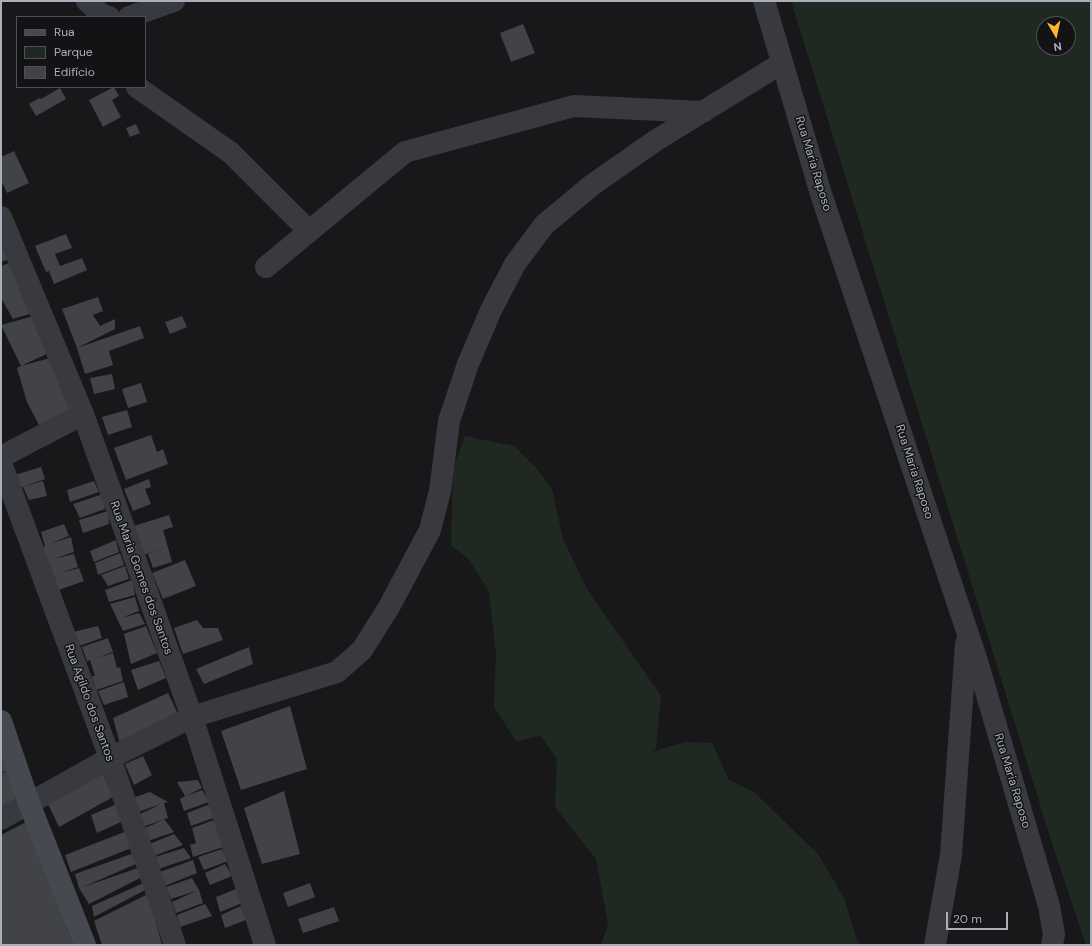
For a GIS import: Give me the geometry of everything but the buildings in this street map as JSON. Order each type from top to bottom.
[{"type":"street","points":[[87,1],[101,14],[106,16]]},
{"type":"street","points":[[132,16],[174,1]]},
{"type":"street","name":"Rua Maria Raposo","points":[[764,1],[821,194],[967,632],[1049,906],[1054,934],[1052,945]]},
{"type":"street","points":[[1,819],[110,758],[192,717],[337,672],[362,650],[388,607],[430,530],[440,491],[449,421],[468,364],[491,310],[515,264],[544,225],[592,185],[655,141],[782,63]]},
{"type":"street","points":[[137,88],[231,153],[309,231]]},
{"type":"street","points":[[266,267],[406,152],[574,106],[703,112]]},
{"type":"street","name":"Rua Maria Gomes dos Santos","points":[[2,223],[83,414],[192,717],[265,945]]},
{"type":"street","points":[[1,457],[83,414]]},
{"type":"street","name":"Rua Agildo dos Santos","points":[[1,463],[110,758],[175,945]]},
{"type":"street","points":[[935,945],[951,855],[967,632]]},
{"type":"street","points":[[1,721],[29,803],[85,945]]},
{"type":"green space","points":[[791,1],[1091,1],[1091,945],[1086,945],[1051,840]]},
{"type":"green space","points":[[465,436],[514,446],[538,470],[552,489],[563,539],[587,589],[661,696],[656,749],[648,753],[685,742],[712,743],[729,780],[754,792],[818,854],[844,898],[858,943],[862,945],[601,945],[608,924],[596,859],[555,807],[557,759],[541,736],[516,741],[494,707],[496,653],[489,592],[470,561],[451,545],[453,468]]}]
